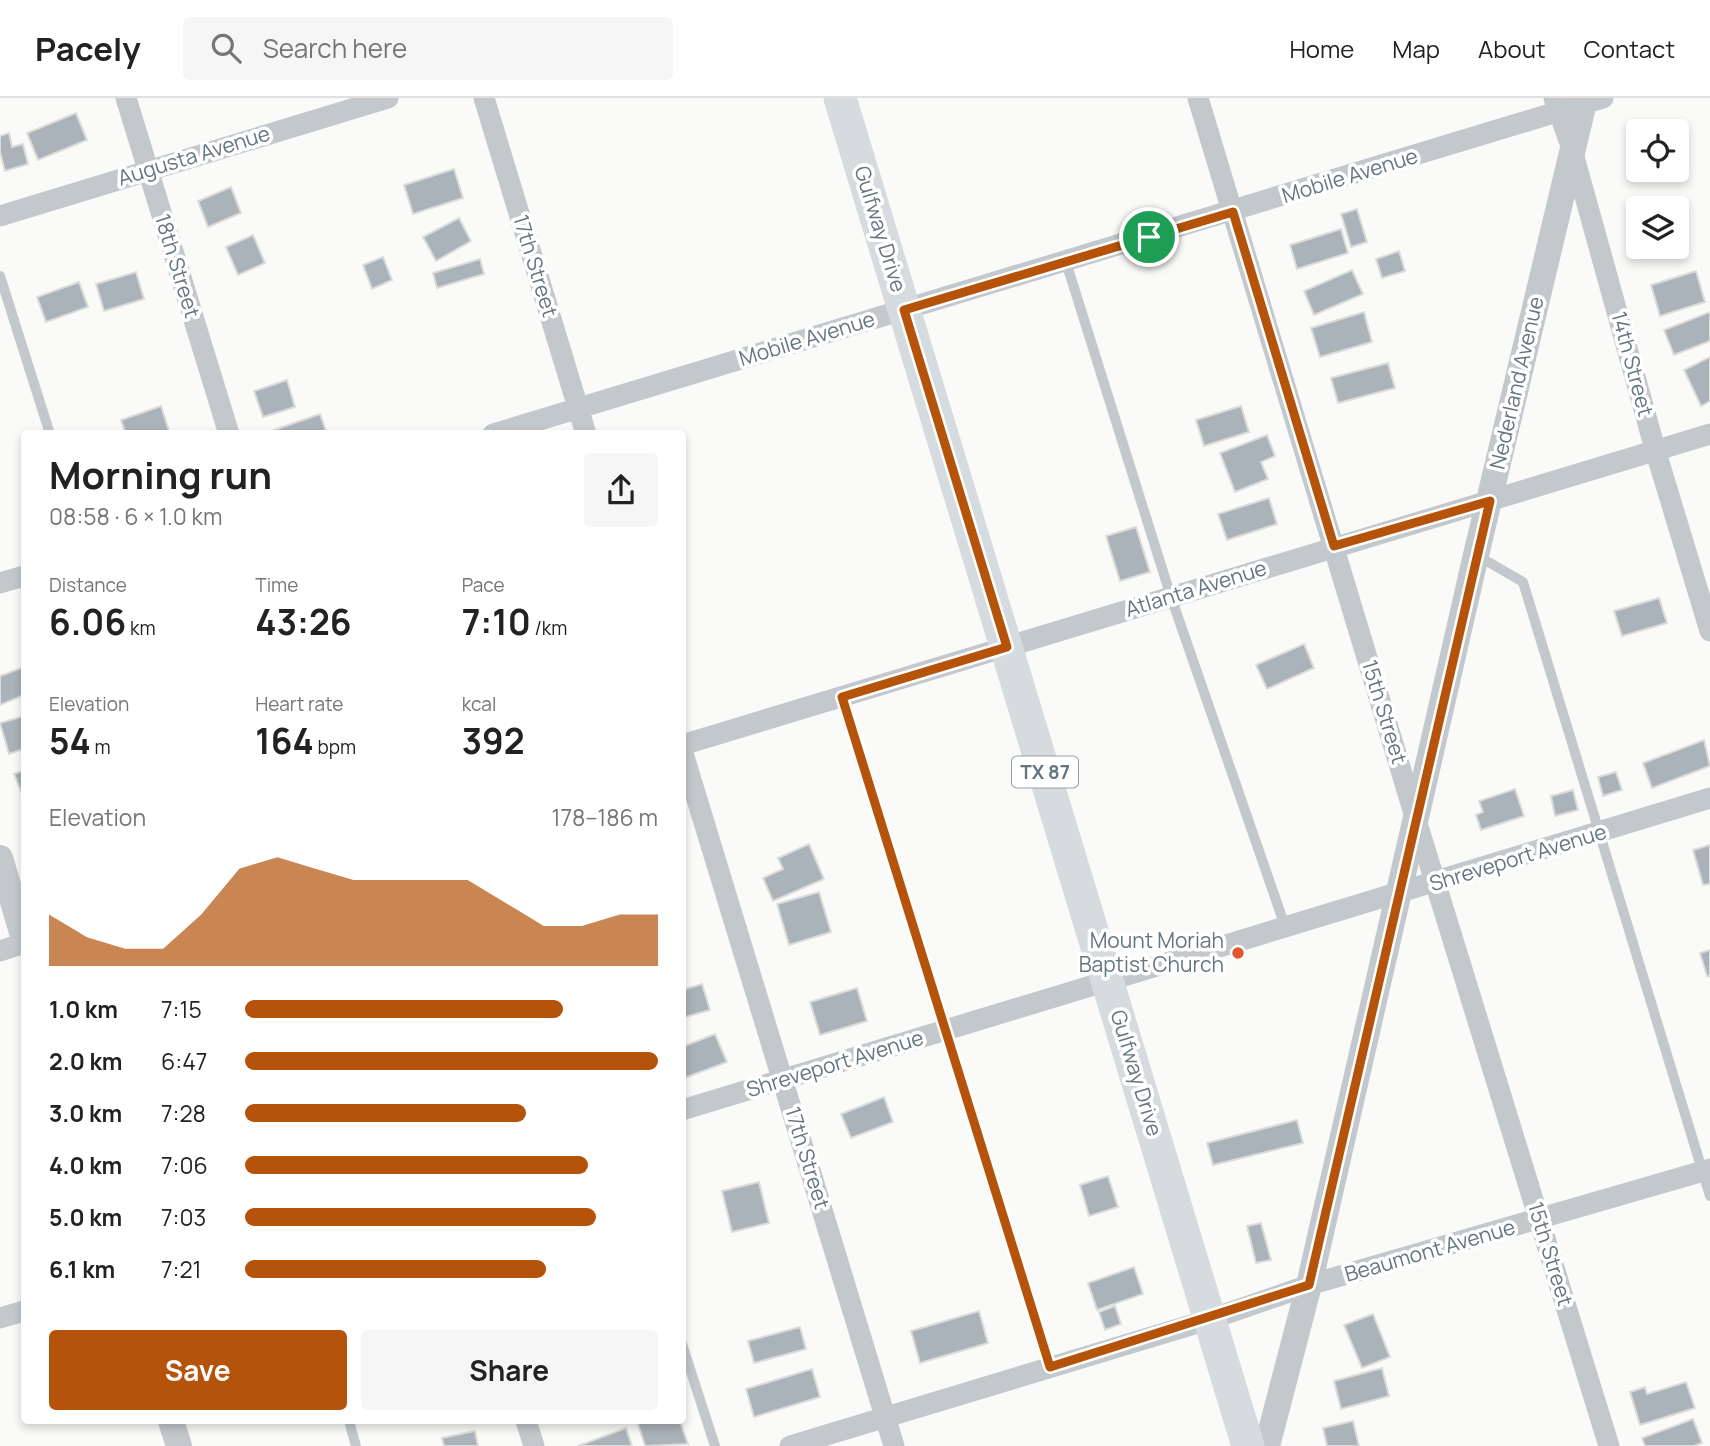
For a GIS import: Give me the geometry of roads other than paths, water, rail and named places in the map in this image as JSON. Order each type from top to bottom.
[{"type":"main road","name":"Gulfway Drive","points":[[841,98],[1248,1446]]},
{"type":"street","name":"18th Street","points":[[126,98],[228,430]]},
{"type":"street","name":"Augusta Avenue","points":[[0,216],[388,98]]},
{"type":"street","name":"17th Street","points":[[484,98],[585,430]]},
{"type":"street","name":"15th Street","points":[[1198,98],[1609,1446]]},
{"type":"street","name":"Mobile Avenue","points":[[505,430],[1233,212],[1556,105],[1591,100]]},
{"type":"street","name":"Nederland Avenue","points":[[1267,1446],[1309,1285],[1571,146],[1591,100]]},
{"type":"street","name":"14th Street","points":[[1556,105],[1571,146],[1655,449],[1710,631]]},
{"type":"street","name":"Atlanta Avenue","points":[[686,747],[1334,546],[1710,434]]},
{"type":"street","points":[[0,583],[21,577]]},
{"type":"street","name":"17th Street","points":[[686,761],[894,1446]]},
{"type":"street","name":"Shreveport Avenue","points":[[686,1109],[1600,834],[1710,798]]},
{"type":"street","points":[[0,858],[21,931]]},
{"type":"street","points":[[0,951],[21,942]]},
{"type":"street","name":"Beaumont Avenue","points":[[790,1446],[1211,1319],[1309,1285],[1540,1221],[1706,1170]]},
{"type":"street","points":[[0,1318],[21,1312]]},
{"type":"street","points":[[172,1424],[179,1446]]},
{"type":"street","points":[[527,1424],[534,1446]]},
{"type":"lane","points":[[1066,262],[1171,597],[1286,929]]},
{"type":"lane","points":[[0,276],[49,430]]},
{"type":"lane","points":[[1476,555],[1523,582],[1706,1170],[1710,1196]]},
{"type":"lane","points":[[842,697],[1050,1367]]},
{"type":"lane","points":[[686,1356],[715,1446]]},
{"type":"lane","points":[[350,1424],[356,1446]]},
{"type":"place","name":"Mount Moriah Baptist Church","points":[[1238,953]]}]
